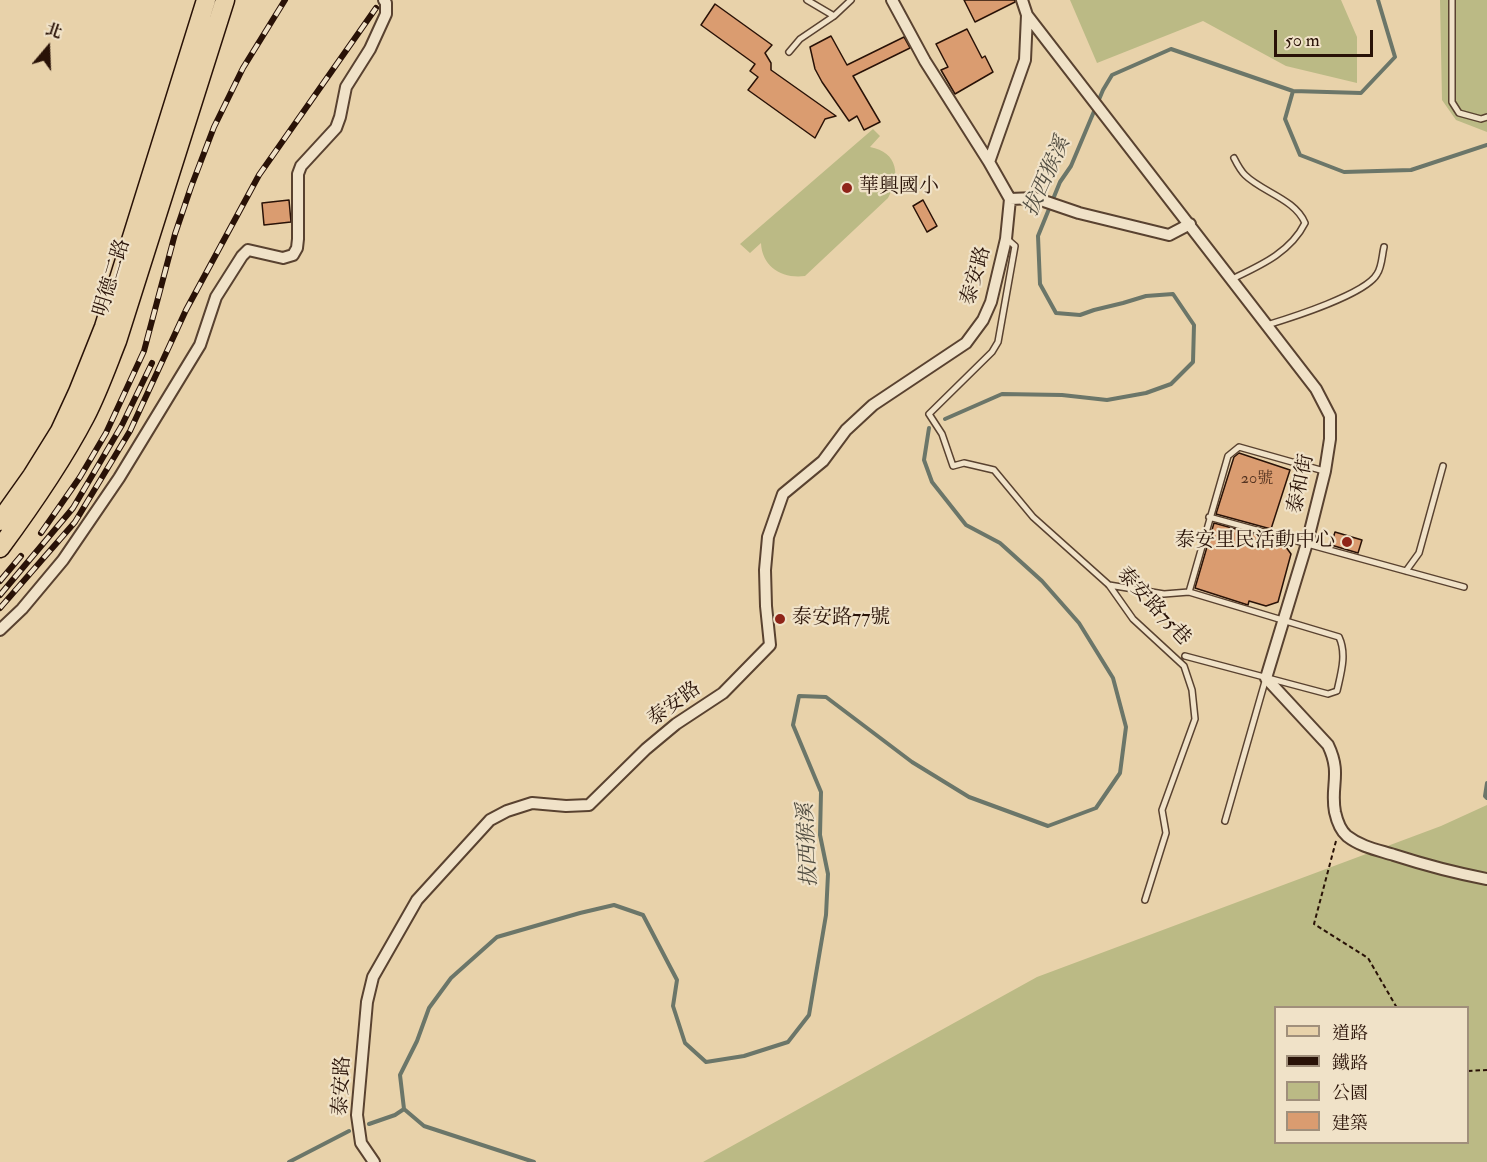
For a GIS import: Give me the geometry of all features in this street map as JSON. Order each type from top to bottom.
[{"type":"main road","name":"明德二路","points":[[0,521],[60,431],[78,392],[104,327],[216,2]]},
{"type":"main road","name":"明德二路","points":[[0,548],[31,506],[64,454],[101,381],[117,340],[216,2]]},
{"type":"street","points":[[0,630],[22,609],[63,560],[119,478],[200,345],[216,297],[242,256],[248,250],[283,258],[293,255],[298,239],[298,174],[301,166],[336,128],[346,87],[359,70],[386,14],[384,0]]},
{"type":"street","points":[[892,0],[925,61],[1010,199],[1035,198],[1079,213],[1169,235],[1190,225],[1027,15],[1022,0]]},
{"type":"street","points":[[989,162],[1025,60],[1027,15]]},
{"type":"street","name":"泰安路","points":[[374,1162],[361,1143],[357,1115],[368,1002],[373,977],[417,900],[490,820],[507,811],[531,803],[589,805],[646,749],[676,724],[723,693],[770,645],[765,570],[768,537],[783,494],[823,461],[846,430],[873,405],[966,343],[983,320],[991,302],[1006,239],[1010,199]]},
{"type":"street","name":"泰和街","points":[[1190,225],[1316,389],[1330,416],[1330,439],[1325,471],[1307,543],[1266,678]]},
{"type":"street","points":[[1266,678],[1328,745],[1334,758],[1336,773],[1335,810],[1340,826],[1346,835],[1362,845],[1449,872],[1487,879]]},
{"type":"lane","points":[[807,0],[834,16]]},
{"type":"lane","points":[[789,52],[800,39],[834,16],[851,0]]},
{"type":"lane","points":[[1452,0],[1452,102],[1459,113],[1480,119],[1487,117]]},
{"type":"lane","points":[[1232,279],[1272,260],[1300,233],[1305,223],[1301,214],[1243,173],[1234,158]]},
{"type":"lane","name":"泰安路","points":[[929,414],[992,352],[998,342],[1015,246],[1006,239]]},
{"type":"lane","points":[[1267,325],[1322,307],[1366,284],[1377,274],[1384,247]]},
{"type":"lane","name":"泰安路75巷","points":[[929,414],[942,434],[953,466],[964,463],[994,470],[1033,517],[1109,585],[1133,619],[1184,666],[1192,690],[1195,719],[1162,810],[1166,833],[1145,900]]},
{"type":"lane","points":[[1189,592],[1228,456],[1239,447],[1325,471]]},
{"type":"lane","points":[[1406,571],[1419,553],[1443,466]]},
{"type":"lane","points":[[1209,517],[1464,586]]},
{"type":"lane","points":[[1109,585],[1164,594],[1189,592],[1339,637],[1343,645],[1343,664],[1337,691],[1328,694],[1185,656]]},
{"type":"lane","name":"泰和街","points":[[1225,821],[1266,678]]},
{"type":"path","points":[[1340,826],[1314,924],[1368,958],[1396,1006]]},
{"type":"path","points":[[1469,1071],[1487,1070]]},
{"type":"green space","points":[[1070,0],[1341,0],[1357,37],[1357,83],[1286,66],[1203,21],[1097,63]]},
{"type":"green space","points":[[1440,0],[1487,0],[1487,132],[1456,120],[1442,100]]},
{"type":"green space","points":[[873,129],[880,136],[870,147],[886,154],[894,166],[895,181],[892,190],[888,198],[805,276],[789,275],[775,270],[765,259],[761,243],[750,253],[740,244]]},
{"type":"green space","points":[[1487,805],[1487,1162],[703,1162],[1037,977],[1441,826]]},
{"type":"building","points":[[964,0],[1015,0],[1015,2],[975,22]]},
{"type":"building","points":[[715,4],[772,45],[765,53],[771,63],[771,70],[836,116],[825,119],[815,138],[748,90],[758,77],[750,71],[755,64],[701,25]]},
{"type":"building","points":[[967,29],[982,58],[985,56],[993,72],[955,94],[941,70],[948,67],[936,44]]},
{"type":"building","points":[[831,36],[847,65],[904,37],[910,48],[853,76],[880,122],[864,130],[857,116],[849,121],[815,69],[810,47]]},
{"type":"building","points":[[289,200],[291,222],[264,225],[262,203]]},
{"type":"building","points":[[923,200],[937,226],[927,232],[913,206]]},
{"type":"building","points":[[1239,453],[1290,470],[1271,529],[1216,514],[1234,457]]},
{"type":"building","points":[[1214,523],[1268,538],[1268,541],[1286,547],[1291,554],[1278,602],[1266,606],[1249,601],[1248,605],[1195,588]]},
{"type":"building","name":"泰安里民活動中心","points":[[1335,532],[1362,540],[1358,553],[1331,545]]},
{"type":"waterway","name":"拔西猴溪","points":[[945,419],[1002,394],[1062,395],[1107,400],[1146,393],[1171,384],[1193,362],[1194,325],[1173,294],[1146,296],[1080,315],[1056,313],[1040,284],[1038,236],[1060,182],[1071,166],[1103,90],[1112,75],[1171,49],[1293,91],[1361,93],[1395,57],[1378,0]]},
{"type":"waterway","points":[[1293,91],[1285,119],[1300,155],[1344,172],[1411,170],[1487,145]]},
{"type":"waterway","name":"拔西猴溪","points":[[534,1162],[424,1126],[404,1109],[400,1075],[417,1041],[429,1008],[451,978],[497,937],[614,905],[643,915],[677,980],[673,1006],[685,1043],[706,1062],[744,1056],[788,1042],[809,1015],[826,915],[828,874],[820,835],[821,792],[793,725],[799,696],[826,697],[912,762],[969,797],[1048,826],[1096,808],[1120,773],[1126,727],[1113,678],[1079,623],[1042,581],[1000,543],[966,525],[932,482],[924,460],[929,428]]},
{"type":"waterway","points":[[1487,783],[1485,796],[1487,798]]},
{"type":"waterway","points":[[369,1124],[395,1115],[404,1109]]},
{"type":"waterway","points":[[289,1162],[349,1131]]},
{"type":"railway","points":[[41,533],[80,477],[106,433],[144,351],[175,234],[214,127],[243,68],[285,0]]},
{"type":"railway","points":[[0,608],[75,522],[130,431],[186,310],[259,175],[376,8]]},
{"type":"railway","points":[[0,595],[73,508],[122,425],[152,363]]},
{"type":"railway","points":[[0,581],[21,556]]},
{"type":"place","name":"華興國小","points":[[847,188]]},
{"type":"place","name":"泰安里民活動中心","points":[[1347,542]]},
{"type":"place","name":"泰安路77號","points":[[780,619]]}]
